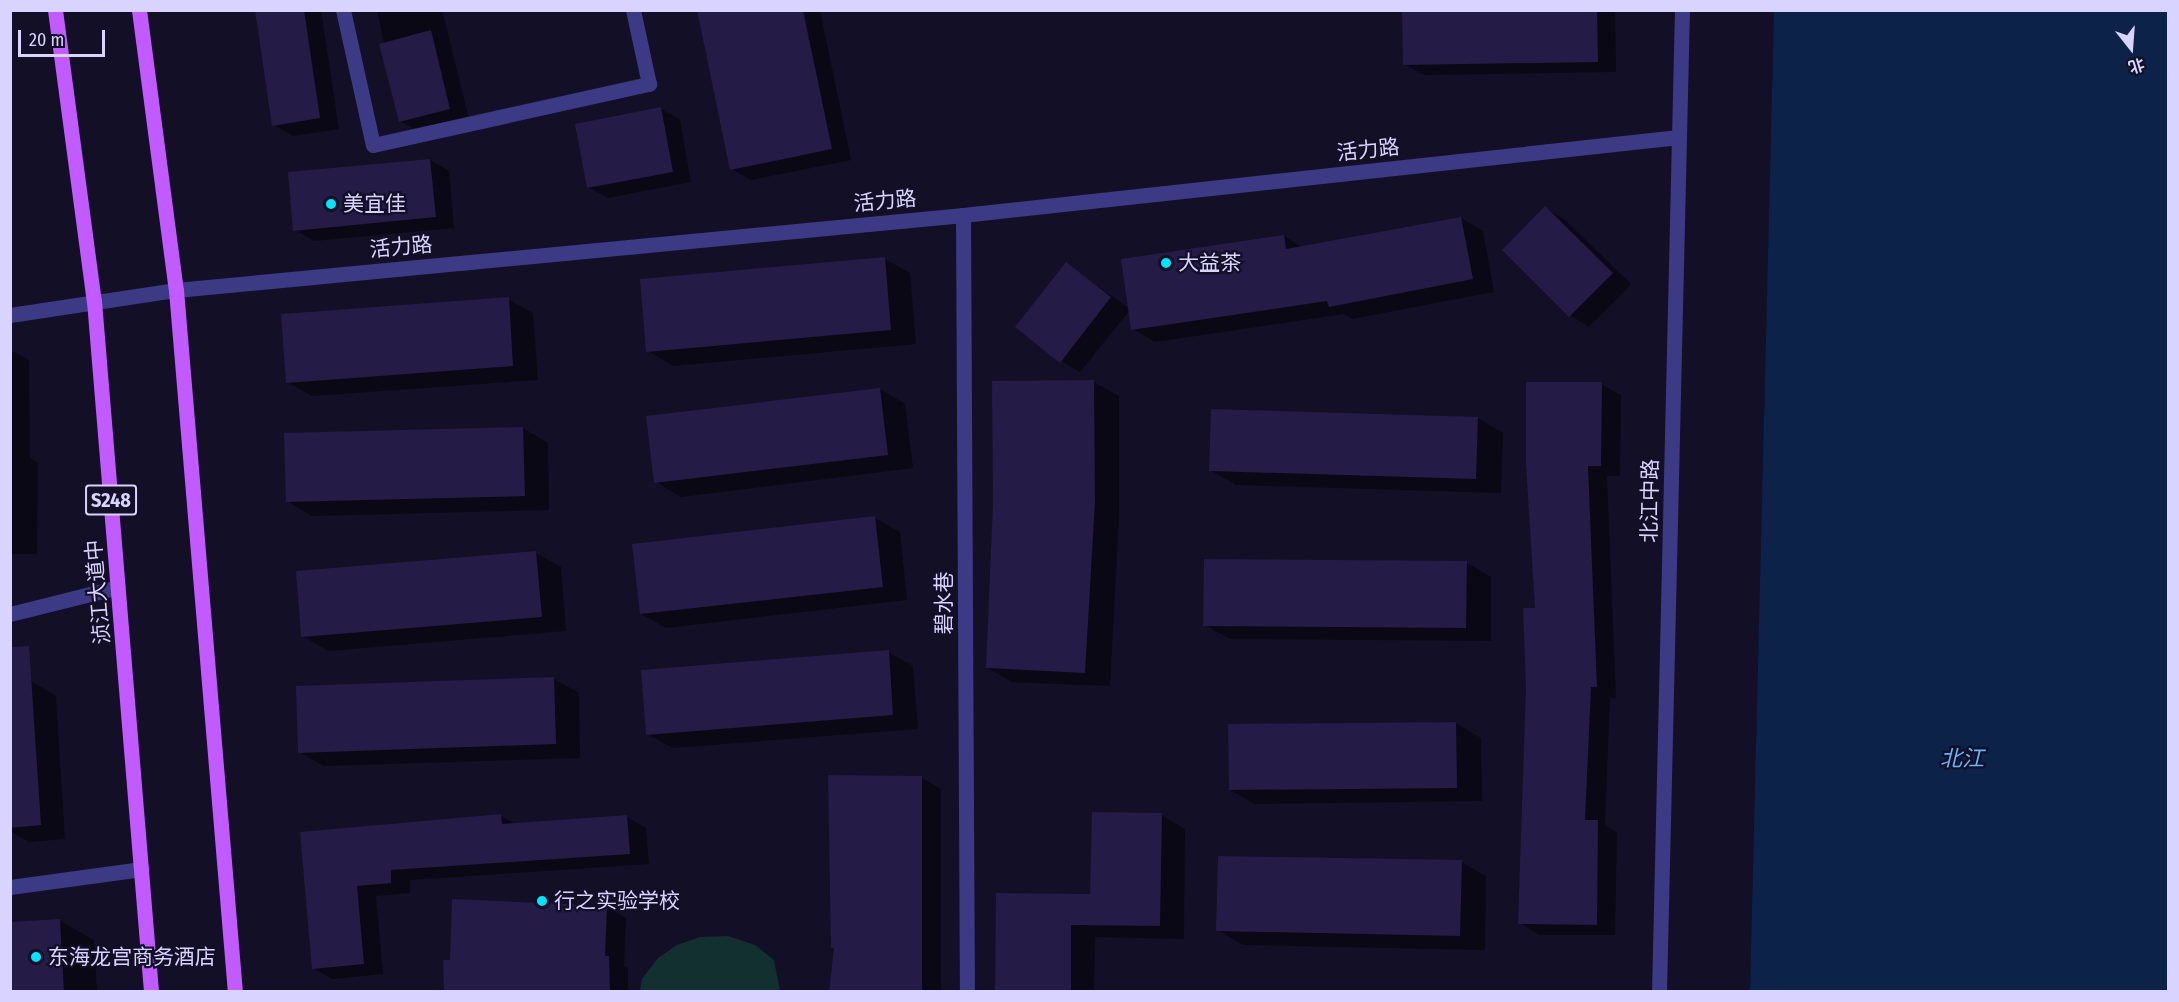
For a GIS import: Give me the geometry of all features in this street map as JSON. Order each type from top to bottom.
[{"type":"main road","name":"浈江大道中","points":[[55,10],[94,301],[151,992]]},
{"type":"main road","points":[[139,10],[176,290],[235,992]]},
{"type":"street","points":[[343,10],[373,144],[649,84],[633,10]]},
{"type":"street","name":"北江中路","points":[[1659,992],[1682,10]]},
{"type":"street","name":"活力路","points":[[10,315],[176,290],[963,215],[1679,137]]},
{"type":"street","name":"碧水巷","points":[[963,215],[967,992]]},
{"type":"street","points":[[10,614],[118,587]]},
{"type":"street","points":[[10,887],[142,869]]},
{"type":"green space","points":[[728,936],[755,945],[774,960],[780,991],[640,991],[642,979],[658,958],[677,945],[700,937]]},
{"type":"water","name":"北江","points":[[1774,11],[2168,11],[2168,991],[1750,991]]},
{"type":"building","points":[[255,10],[304,10],[320,118],[272,126]]},
{"type":"building","points":[[697,10],[803,10],[832,149],[730,170]]},
{"type":"building","points":[[1402,10],[1597,10],[1598,62],[1403,65]]},
{"type":"building","points":[[431,30],[450,109],[399,122],[379,44]]},
{"type":"building","points":[[661,107],[673,172],[587,188],[575,124]]},
{"type":"building","points":[[430,159],[436,217],[293,231],[288,172]]},
{"type":"building","points":[[1545,206],[1613,273],[1569,317],[1502,250]]},
{"type":"building","points":[[1461,217],[1473,279],[1329,307],[1327,301],[1131,330],[1121,259],[1284,235],[1286,249]]},
{"type":"building","points":[[885,257],[891,330],[646,352],[640,279]]},
{"type":"building","points":[[1066,262],[1111,297],[1060,363],[1015,327]]},
{"type":"building","points":[[509,297],[513,366],[286,383],[281,314]]},
{"type":"building","points":[[1094,380],[1095,502],[1085,673],[986,668],[993,503],[992,381]]},
{"type":"building","points":[[1526,382],[1602,382],[1601,466],[1588,466],[1597,687],[1591,687],[1585,820],[1598,820],[1597,925],[1518,924],[1526,688],[1523,608],[1535,608],[1526,465]]},
{"type":"building","points":[[880,388],[888,455],[654,483],[646,416]]},
{"type":"building","points":[[1211,409],[1478,417],[1476,479],[1209,471]]},
{"type":"building","points":[[523,427],[525,496],[286,502],[284,433]]},
{"type":"building","points":[[875,516],[883,587],[640,614],[632,544]]},
{"type":"building","points":[[536,551],[542,617],[301,637],[296,571]]},
{"type":"building","points":[[1204,559],[1467,561],[1466,628],[1203,626]]},
{"type":"building","points":[[29,646],[41,825],[10,828],[10,647]]},
{"type":"building","points":[[889,650],[893,715],[646,735],[641,670]]},
{"type":"building","points":[[554,677],[556,744],[298,753],[296,686]]},
{"type":"building","points":[[1456,722],[1457,788],[1229,790],[1228,724]]},
{"type":"building","points":[[828,775],[922,776],[922,992],[829,992],[834,948],[831,948]]},
{"type":"building","points":[[1092,812],[1162,813],[1160,926],[1071,925],[1071,992],[995,992],[996,893],[1090,894]]},
{"type":"building","points":[[501,814],[502,824],[627,815],[630,854],[391,870],[391,883],[357,886],[364,964],[312,969],[300,832]]},
{"type":"building","points":[[1218,856],[1462,860],[1460,936],[1216,931]]},
{"type":"building","points":[[452,899],[607,906],[605,956],[609,956],[610,992],[444,992],[443,960],[450,960]]},
{"type":"building","name":"东海龙宫商务酒店","points":[[60,919],[64,992],[10,992],[10,922]]},
{"type":"place","name":"美宜佳","points":[[331,204]]},
{"type":"place","name":"大益茶","points":[[1166,263]]},
{"type":"place","name":"行之实验学校","points":[[542,901]]},
{"type":"place","name":"东海龙宫商务酒店","points":[[36,957]]}]
